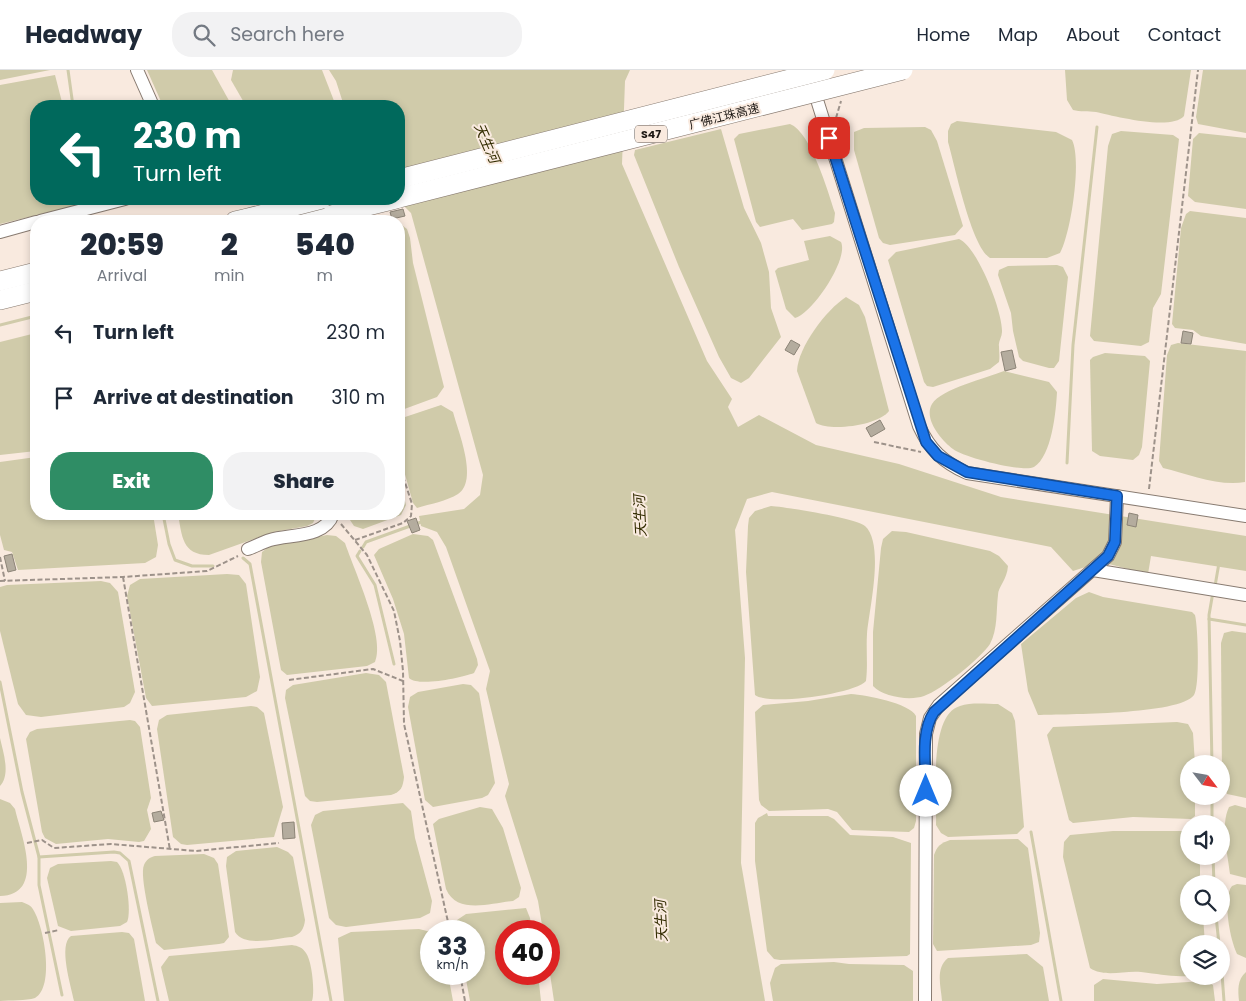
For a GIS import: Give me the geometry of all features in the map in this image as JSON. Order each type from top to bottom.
[{"type":"highway","name":"广佛江珠高速","points":[[405,177],[824,70]]},
{"type":"highway","name":"广佛江珠高速","points":[[405,196],[903,70]]},
{"type":"highway","points":[[260,215],[299,205]]},
{"type":"highway","name":"广佛江珠高速","points":[[330,215],[369,205]]},
{"type":"highway","points":[[0,281],[30,274]]},
{"type":"highway","points":[[0,300],[30,292]]},
{"type":"street","points":[[137,70],[150,100]]},
{"type":"street","points":[[808,70],[919,426],[926,442],[938,456],[967,472],[1246,516]]},
{"type":"street","points":[[63,215],[102,205]]},
{"type":"street","points":[[0,232],[30,224]]},
{"type":"street","points":[[925,1001],[926,734],[930,718],[939,705],[1108,556],[1115,542],[1117,496]]},
{"type":"street","points":[[248,549],[270,540],[319,530],[331,520]]},
{"type":"street","points":[[1093,570],[1246,595]]},
{"type":"path","points":[[1148,501],[1198,70]]},
{"type":"path","points":[[829,138],[843,96]]},
{"type":"path","points":[[874,442],[938,456]]},
{"type":"path","points":[[355,540],[403,523],[411,516],[412,504],[405,482]]},
{"type":"path","points":[[338,520],[367,555],[394,611],[400,641],[404,724],[448,920]]},
{"type":"path","points":[[0,581],[123,577],[206,571],[218,567],[248,549]]},
{"type":"path","points":[[0,557],[5,581]]},
{"type":"path","points":[[123,577],[170,850]]},
{"type":"path","points":[[289,680],[373,669],[403,681]]},
{"type":"path","points":[[27,843],[42,840],[54,848],[111,844],[196,851],[279,843]]},
{"type":"path","points":[[45,933],[59,930]]},
{"type":"path","points":[[462,985],[465,1001]]},
{"type":"water","points":[[0,70],[50,70],[0,80]]},
{"type":"water","points":[[147,70],[212,70],[229,100],[160,100]]},
{"type":"water","points":[[233,70],[322,70],[334,100],[243,100],[231,80]]},
{"type":"water","name":"天生河","points":[[329,70],[630,70],[625,81],[622,164],[707,361],[732,399],[728,407],[738,427],[759,415],[816,445],[899,464],[1001,497],[1246,536],[1246,571],[1151,556],[1148,574],[1101,562],[1073,571],[1051,547],[772,492],[747,499],[735,530],[745,658],[741,863],[765,1001],[554,1001],[552,985],[560,985],[560,920],[541,920],[538,901],[505,796],[509,784],[486,689],[490,671],[446,547],[437,532],[421,526],[419,516],[464,509],[480,495],[483,475],[411,213],[403,205],[405,205],[405,100],[342,100],[336,81]]},
{"type":"water","points":[[1065,70],[1191,70],[1184,116],[1177,120],[1155,122],[1073,110],[1067,100]]},
{"type":"water","points":[[1203,70],[1246,70],[1246,133],[1198,124],[1196,117]]},
{"type":"water","points":[[55,75],[61,100],[30,100],[30,205],[76,205],[74,206],[30,215],[30,217],[0,224],[0,85]]},
{"type":"water","points":[[957,121],[1056,132],[1072,140],[1076,163],[1074,196],[1068,230],[1060,253],[1047,258],[990,258],[983,251],[970,222],[948,142],[948,131],[951,124]]},
{"type":"water","points":[[790,124],[798,129],[805,138],[818,164],[835,213],[832,224],[802,230],[793,219],[760,227],[756,222],[734,139],[739,134]]},
{"type":"water","points":[[925,127],[931,130],[937,141],[963,226],[955,235],[890,245],[883,243],[879,238],[854,150],[854,132],[864,128]]},
{"type":"water","points":[[721,129],[744,208],[761,243],[769,272],[771,308],[781,337],[749,378],[741,383],[731,378],[719,357],[679,267],[634,155],[635,150]]},
{"type":"water","points":[[1121,131],[1173,135],[1179,139],[1161,294],[1153,308],[1149,342],[1141,346],[1094,341],[1090,336],[1108,146],[1112,134]]},
{"type":"water","points":[[1199,133],[1246,138],[1246,209],[1195,202],[1188,196],[1193,139]]},
{"type":"water","points":[[1190,211],[1246,218],[1246,344],[1201,336],[1193,330],[1175,328],[1172,324],[1181,228],[1186,214]]},
{"type":"water","points":[[405,228],[410,238],[413,263],[444,387],[437,397],[405,409]]},
{"type":"water","points":[[830,236],[841,242],[840,260],[819,297],[802,314],[795,318],[786,309],[775,271],[778,268],[809,260],[804,241]]},
{"type":"water","points":[[959,239],[966,244],[981,266],[994,296],[1002,332],[999,344],[999,362],[990,369],[933,387],[927,386],[924,382],[888,260],[896,252]]},
{"type":"water","points":[[1057,265],[1063,267],[1068,277],[1059,361],[1054,368],[1049,368],[1023,361],[1019,357],[1011,313],[998,275],[999,270],[1008,266]]},
{"type":"water","points":[[846,297],[859,305],[865,317],[889,411],[884,416],[875,420],[854,426],[823,426],[816,423],[797,371],[802,351],[814,330],[830,311]]},
{"type":"water","points":[[30,334],[30,452],[0,455],[0,342]]},
{"type":"water","points":[[1178,343],[1246,351],[1245,482],[1225,483],[1204,479],[1163,468],[1159,461],[1167,355],[1171,345]]},
{"type":"water","points":[[1105,353],[1145,356],[1150,361],[1142,447],[1139,455],[1133,460],[1100,456],[1092,451],[1090,360]]},
{"type":"water","points":[[1004,371],[1049,382],[1057,392],[1054,421],[1049,443],[1040,461],[1034,467],[1018,468],[1006,466],[980,460],[959,452],[944,441],[932,423],[930,410],[932,404],[937,399],[965,384]]},
{"type":"water","points":[[441,405],[453,412],[467,467],[467,478],[464,488],[458,494],[417,508],[413,503],[405,474],[405,417]]},
{"type":"water","points":[[30,458],[30,520],[154,520],[158,545],[156,557],[145,563],[18,570],[12,552],[4,550],[0,535],[0,462]]},
{"type":"water","points":[[771,506],[835,516],[865,526],[871,535],[875,562],[873,594],[867,634],[867,675],[866,681],[859,686],[830,694],[793,699],[763,698],[755,695],[746,572],[748,526],[749,518],[755,511]]},
{"type":"water","points":[[179,520],[314,520],[307,526],[274,532],[209,555],[193,552],[188,548],[182,537]]},
{"type":"water","points":[[350,520],[387,520],[363,529],[354,526]]},
{"type":"water","points":[[892,531],[906,532],[990,551],[999,556],[1008,566],[998,592],[996,626],[990,644],[978,658],[950,681],[931,693],[912,698],[897,697],[883,693],[873,686],[873,632],[881,548],[883,539]]},
{"type":"water","points":[[413,534],[428,536],[433,540],[477,659],[478,665],[474,673],[430,682],[414,681],[409,678],[404,634],[393,599],[374,555],[379,549]]},
{"type":"water","points":[[327,535],[336,536],[345,543],[373,621],[377,651],[375,662],[367,666],[287,675],[281,670],[261,562],[262,552],[270,546]]},
{"type":"water","points":[[239,575],[246,584],[260,677],[257,691],[246,697],[152,706],[146,698],[127,596],[130,585],[140,579]]},
{"type":"water","points":[[101,581],[110,583],[118,592],[135,692],[130,703],[124,707],[41,717],[26,715],[18,704],[0,631],[0,587],[7,585]]},
{"type":"water","points":[[1089,592],[1103,597],[1192,612],[1195,615],[1198,643],[1198,669],[1194,695],[1184,702],[1145,710],[1095,714],[1038,715],[1028,691],[1021,644],[1076,598]]},
{"type":"water","points":[[1232,631],[1246,633],[1246,798],[1230,795],[1230,755],[1222,755],[1221,643],[1224,633]]},
{"type":"water","points":[[366,673],[379,675],[386,682],[404,777],[402,786],[399,791],[391,795],[317,802],[310,801],[305,796],[285,698],[286,690],[293,685]]},
{"type":"water","points":[[463,684],[471,685],[479,693],[495,783],[488,795],[482,798],[433,807],[425,800],[408,707],[410,697],[418,692]]},
{"type":"water","points":[[851,694],[876,698],[905,707],[916,716],[916,821],[914,828],[909,832],[852,830],[837,812],[828,809],[769,811],[761,805],[759,800],[755,712],[763,705],[808,701]]},
{"type":"water","points":[[998,704],[1012,713],[1015,721],[1024,827],[1017,834],[948,837],[941,833],[936,825],[936,759],[943,725],[950,713],[960,706]]},
{"type":"water","points":[[251,706],[257,707],[264,713],[283,807],[274,837],[181,844],[173,837],[157,729],[159,720],[167,715]]},
{"type":"water","points":[[135,721],[140,727],[151,798],[147,810],[151,829],[144,841],[108,839],[56,844],[45,838],[42,832],[26,739],[30,732],[37,729]]},
{"type":"water","points":[[1177,722],[1188,724],[1193,733],[1194,755],[1180,755],[1180,805],[1195,805],[1195,815],[1180,815],[1180,819],[1133,817],[1073,823],[1069,820],[1047,735],[1053,727]]},
{"type":"water","points":[[0,738],[6,769],[0,786]]},
{"type":"water","points":[[0,799],[10,803],[15,809],[25,848],[27,875],[23,886],[14,893],[0,896]]},
{"type":"water","points":[[403,803],[411,811],[415,838],[432,901],[430,913],[420,918],[346,927],[336,925],[329,918],[311,825],[315,815],[323,811]]},
{"type":"water","points":[[1235,805],[1246,808],[1246,878],[1230,874],[1230,815],[1226,815],[1229,807]]},
{"type":"water","points":[[480,807],[492,809],[503,828],[521,888],[519,897],[513,901],[475,906],[466,905],[451,897],[446,889],[433,824],[439,819]]},
{"type":"water","points":[[767,813],[768,816],[828,816],[834,819],[850,835],[893,837],[911,843],[910,954],[907,956],[774,959],[767,951],[755,861],[755,823],[758,818]]},
{"type":"water","points":[[1113,831],[1180,831],[1180,865],[1200,865],[1200,875],[1180,875],[1180,925],[1204,925],[1204,935],[1180,935],[1180,976],[1135,972],[1102,973],[1090,968],[1063,857],[1064,842],[1070,835]]},
{"type":"water","points":[[1018,839],[1028,848],[1040,933],[1039,942],[1031,945],[937,951],[933,944],[934,855],[938,847],[950,840]]},
{"type":"water","points":[[277,847],[288,852],[293,857],[305,920],[304,926],[300,933],[292,937],[262,941],[246,940],[235,932],[226,866],[227,857],[236,851]]},
{"type":"water","points":[[204,854],[214,858],[218,864],[229,937],[224,943],[219,944],[164,950],[156,943],[143,880],[144,865],[148,859],[155,856]]},
{"type":"water","points":[[117,862],[123,873],[129,910],[127,922],[120,926],[71,931],[58,926],[47,878],[50,868],[58,864]]},
{"type":"water","points":[[1237,884],[1246,885],[1246,958],[1237,954],[1229,925],[1230,890],[1232,886]]},
{"type":"water","points":[[22,902],[33,909],[38,919],[46,957],[45,982],[41,992],[35,998],[0,1001],[0,903]]},
{"type":"water","points":[[526,908],[530,920],[495,920],[495,985],[539,985],[541,1001],[470,1001],[467,985],[485,985],[485,920],[457,920],[466,914]]},
{"type":"water","points":[[420,929],[420,985],[450,985],[453,1001],[344,1001],[338,938],[351,932]]},
{"type":"water","points":[[129,933],[134,939],[145,1001],[74,1001],[66,966],[67,941],[71,936]]},
{"type":"water","points":[[292,945],[301,948],[308,957],[312,977],[312,1001],[169,1001],[161,967],[169,956]]},
{"type":"water","points":[[1027,954],[1043,967],[1049,1001],[942,1001],[940,972],[941,967],[948,958]]},
{"type":"water","points":[[834,962],[904,965],[913,971],[913,1001],[773,1001],[770,983],[775,968],[781,964]]},
{"type":"water","points":[[1246,972],[1246,1001],[1239,1001],[1238,989]]},
{"type":"water","points":[[1103,979],[1157,984],[1180,983],[1180,985],[1213,985],[1215,1001],[1094,1001],[1094,985]]},
{"type":"building","points":[[403,209],[405,215],[391,215],[390,212]]},
{"type":"building","points":[[1183,331],[1193,333],[1191,344],[1181,343]]},
{"type":"building","points":[[791,340],[800,345],[794,355],[785,350]]},
{"type":"building","points":[[1012,350],[1016,368],[1005,371],[1001,352]]},
{"type":"building","points":[[880,420],[885,429],[871,437],[866,428]]},
{"type":"building","points":[[1129,513],[1138,515],[1136,527],[1127,525]]},
{"type":"building","points":[[416,518],[420,530],[412,533],[407,521]]},
{"type":"building","points":[[12,554],[16,570],[8,572],[4,556]]},
{"type":"building","points":[[161,811],[164,820],[154,822],[152,813]]},
{"type":"building","points":[[294,822],[295,838],[283,839],[282,823]]},
{"type":"waterway","points":[[68,70],[72,100]]},
{"type":"waterway","points":[[1067,463],[1073,345],[1097,127]]},
{"type":"waterway","points":[[0,325],[30,318]]},
{"type":"waterway","points":[[164,520],[169,544],[175,560],[192,566],[213,566]]},
{"type":"waterway","points":[[363,547],[366,542],[424,521]]},
{"type":"waterway","points":[[360,551],[357,556],[375,585],[394,664]]},
{"type":"waterway","points":[[243,558],[250,564],[331,1001]]},
{"type":"waterway","points":[[1215,586],[1219,563]]},
{"type":"waterway","points":[[1212,755],[1209,615],[1213,592]]},
{"type":"waterway","points":[[1209,619],[1246,625]]},
{"type":"waterway","points":[[0,682],[22,792],[39,857],[39,885],[62,995]]},
{"type":"waterway","points":[[1212,805],[1212,815]]},
{"type":"waterway","points":[[1031,832],[1061,1001]]},
{"type":"waterway","points":[[39,857],[114,852],[120,853],[129,861],[158,1001]]},
{"type":"waterway","points":[[1213,865],[1214,875]]},
{"type":"waterway","points":[[1217,925],[1218,935]]},
{"type":"waterway","points":[[1223,985],[1224,1001]]},
{"type":"route","points":[[829,138],[919,426],[926,442],[938,456],[952,466],[967,472],[1117,496],[1115,542],[1113,550],[1103,562],[939,705],[930,718],[926,734],[926,791]]}]
